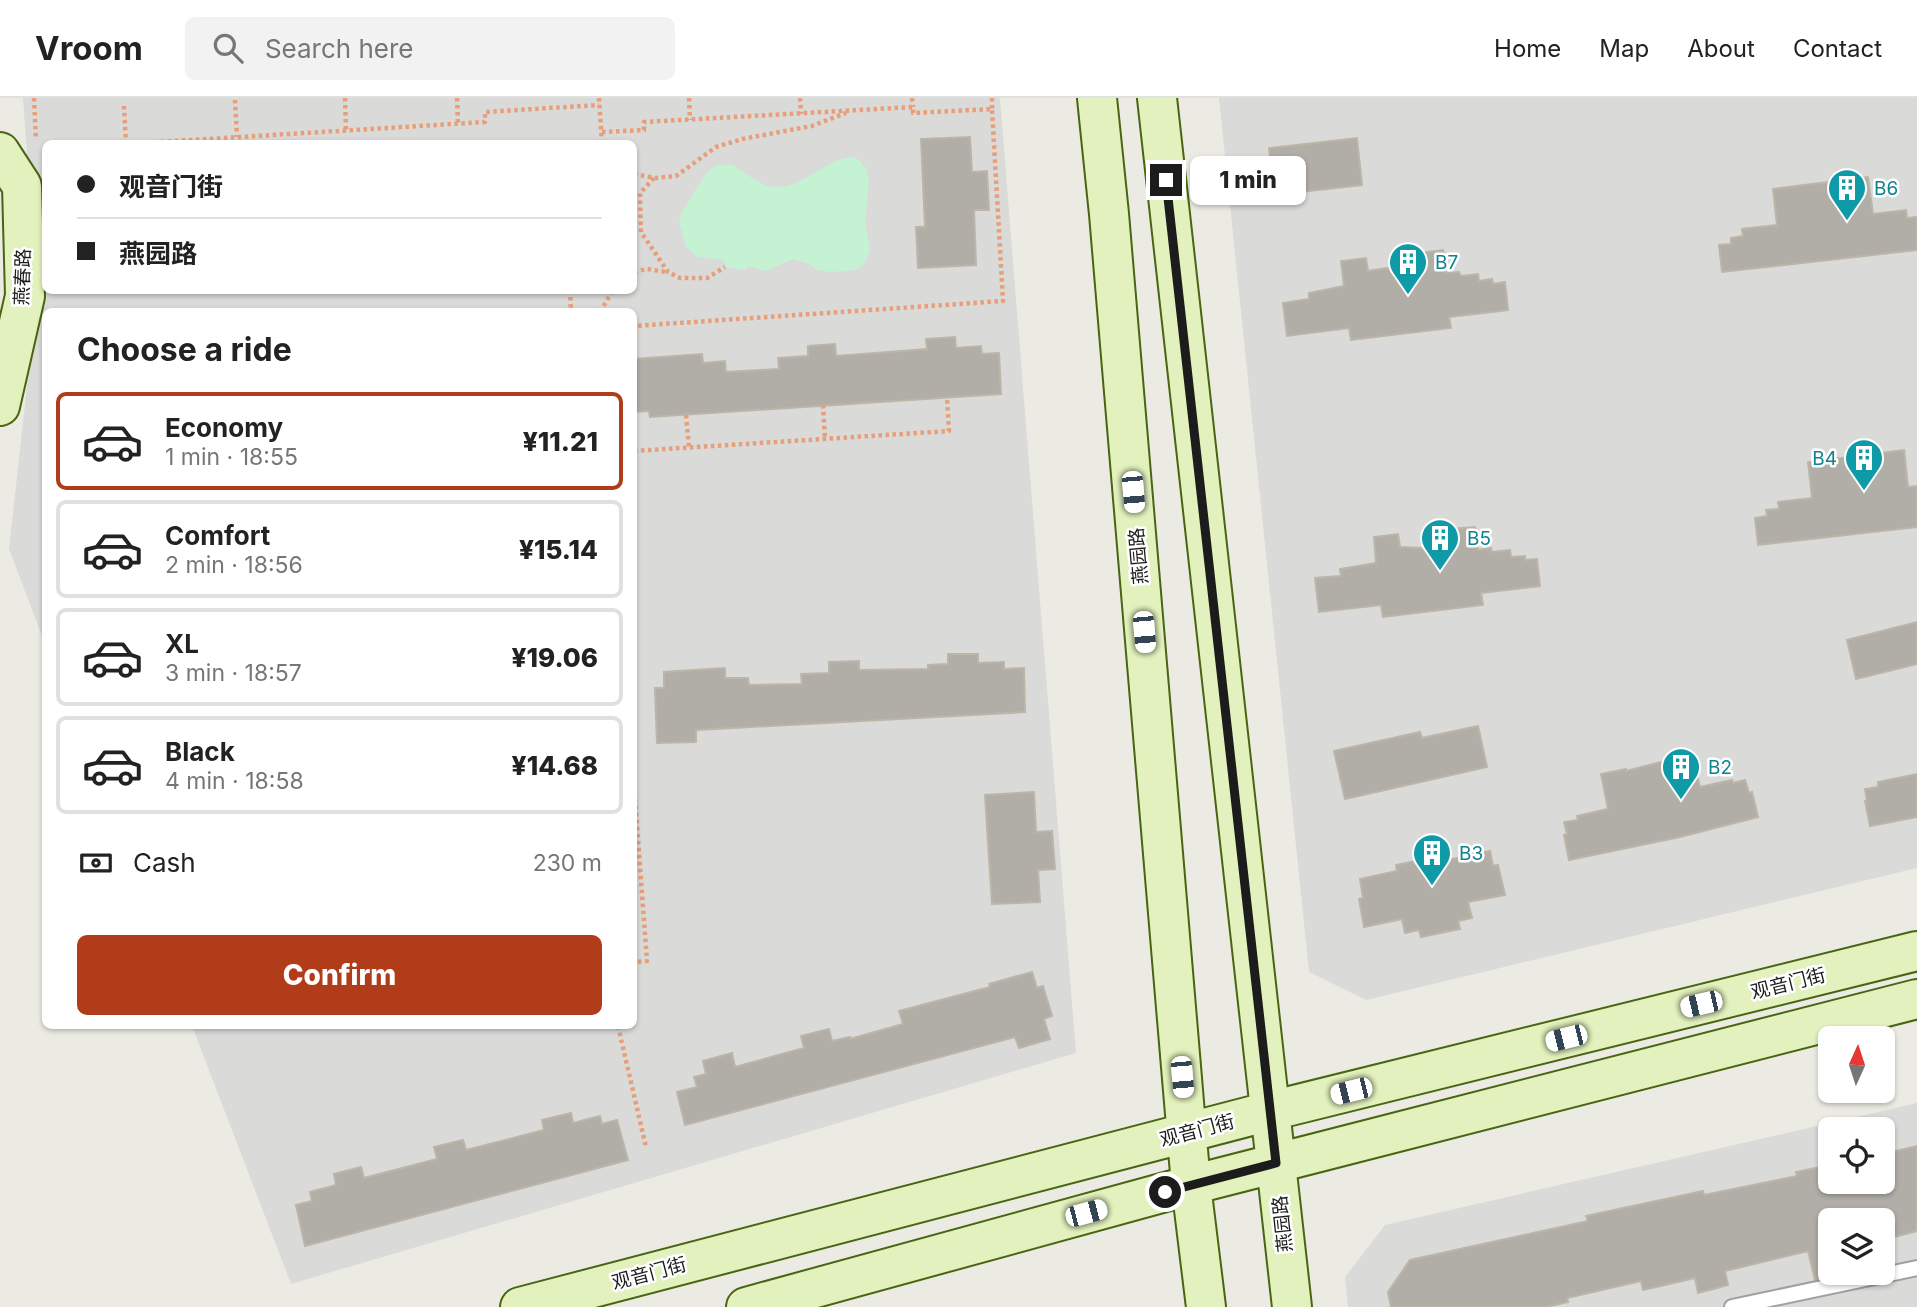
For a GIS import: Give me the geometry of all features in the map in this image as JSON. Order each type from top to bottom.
[{"type":"street","name":"燕园路","points":[[1097,98],[1186,1133],[1206,1307]]},
{"type":"street","name":"燕园路","points":[[1157,98],[1292,1307]]},
{"type":"street","name":"燕春路","points":[[0,406],[25,296],[22,186],[18,150]]},
{"type":"street","name":"观音门街","points":[[520,1307],[1270,1111],[1917,951]]},
{"type":"street","points":[[746,1307],[1191,1185],[1917,999]]},
{"type":"lane","points":[[1732,1307],[1917,1268]]},
{"type":"path","points":[[18,150],[34,98]]},
{"type":"path","points":[[345,98],[346,130]]},
{"type":"path","points":[[457,98],[458,124]]},
{"type":"path","points":[[599,98],[603,140]]},
{"type":"path","points":[[690,98],[690,120]]},
{"type":"path","points":[[800,98],[801,114]]},
{"type":"path","points":[[912,98],[913,113],[992,109]]},
{"type":"path","points":[[637,326],[1003,301],[992,98]]},
{"type":"path","points":[[235,100],[237,137]]},
{"type":"path","points":[[189,140],[485,122],[485,112],[599,105]]},
{"type":"path","points":[[124,106],[126,140]]},
{"type":"path","points":[[602,132],[644,130],[644,122],[913,107]]},
{"type":"path","points":[[637,175],[655,178],[676,176],[716,147],[742,139],[812,126],[851,111]]},
{"type":"path","points":[[655,178],[640,193],[641,232],[668,272]]},
{"type":"path","points":[[637,271],[647,269],[668,272],[680,278],[707,278],[725,267]]},
{"type":"path","points":[[637,451],[949,431],[947,398]]},
{"type":"path","points":[[823,405],[825,439]]},
{"type":"path","points":[[686,415],[689,447]]},
{"type":"path","points":[[637,826],[647,961],[637,962]]},
{"type":"path","points":[[619,1029],[646,1147]]},
{"type":"shaded area","points":[[23,98],[1000,98],[1076,1053],[291,1284],[193,1029],[637,1029],[637,308],[42,308],[42,636],[9,549],[37,295]]},
{"type":"shaded area","points":[[1219,98],[1917,98],[1917,868],[1366,1000],[1309,972]]},
{"type":"shaded area","points":[[1917,1103],[1917,1307],[1348,1307],[1345,1277],[1385,1225],[1818,1126],[1818,1194],[1895,1194],[1895,1117],[1856,1117]]},
{"type":"green space","points":[[853,157],[867,170],[869,182],[865,223],[870,249],[861,267],[831,272],[817,270],[809,264],[793,259],[766,271],[748,266],[746,270],[725,267],[724,260],[697,257],[686,247],[679,221],[704,176],[715,166],[732,164],[761,183],[776,187],[799,182],[831,163]]},
{"type":"building","points":[[970,137],[972,172],[987,171],[989,210],[974,210],[976,265],[918,268],[916,227],[925,227],[921,139]]},
{"type":"building","points":[[1357,138],[1362,185],[1274,195],[1269,148]]},
{"type":"building","name":"B6","points":[[1868,177],[1873,214],[1906,210],[1907,218],[1917,217],[1917,250],[1722,272],[1719,245],[1731,244],[1731,238],[1743,236],[1742,229],[1777,225],[1773,189]]},
{"type":"building","name":"B7","points":[[1443,250],[1446,273],[1459,272],[1461,276],[1478,274],[1479,281],[1492,279],[1493,284],[1505,282],[1508,310],[1449,317],[1451,328],[1351,340],[1349,328],[1287,336],[1283,303],[1309,299],[1309,293],[1344,286],[1341,261],[1366,258],[1368,271],[1420,263],[1419,253]]},
{"type":"building","points":[[955,337],[956,348],[981,346],[982,354],[999,353],[1001,394],[650,417],[649,411],[637,412],[637,359],[702,354],[703,363],[725,361],[726,372],[779,369],[778,358],[808,356],[808,346],[835,344],[836,356],[927,349],[926,339]]},
{"type":"building","name":"B4","points":[[1904,450],[1908,487],[1917,486],[1917,527],[1758,545],[1755,518],[1767,516],[1766,510],[1779,509],[1778,502],[1812,498],[1808,462]]},
{"type":"building","name":"B5","points":[[1475,527],[1478,550],[1510,550],[1511,557],[1537,559],[1540,586],[1481,593],[1483,605],[1383,617],[1381,605],[1319,612],[1315,578],[1341,576],[1340,569],[1376,563],[1374,537],[1398,534],[1400,547],[1449,549],[1451,529]]},
{"type":"building","points":[[1917,622],[1917,664],[1856,679],[1847,640]]},
{"type":"building","points":[[948,654],[978,654],[978,663],[1004,662],[1004,669],[1024,668],[1025,712],[696,730],[696,742],[657,743],[655,688],[664,688],[664,672],[725,668],[725,678],[748,678],[749,685],[802,684],[801,674],[829,673],[829,662],[859,661],[859,670],[928,669],[928,665],[948,664]]},
{"type":"building","points":[[1478,726],[1487,767],[1345,799],[1334,751],[1420,732],[1422,738]]},
{"type":"building","name":"B2","points":[[1692,754],[1700,787],[1745,780],[1749,793],[1752,792],[1758,817],[1680,837],[1569,860],[1564,822],[1608,809],[1601,774],[1626,771]]},
{"type":"building","points":[[1917,774],[1917,817],[1870,826],[1865,789],[1878,787],[1878,782]]},
{"type":"building","points":[[1034,792],[1036,832],[1052,831],[1055,869],[1038,870],[1040,902],[992,904],[985,795]]},
{"type":"building","name":"B3","points":[[1490,851],[1493,866],[1498,865],[1505,895],[1468,902],[1472,918],[1458,921],[1460,929],[1421,937],[1419,930],[1405,933],[1402,919],[1364,927],[1359,899],[1363,898],[1360,879],[1397,871],[1396,865],[1446,855],[1448,860]]},
{"type":"building","points":[[1032,972],[1037,988],[1043,986],[1052,1016],[1044,1019],[1050,1039],[1019,1048],[1015,1037],[685,1125],[677,1092],[697,1087],[694,1077],[706,1074],[703,1061],[732,1053],[735,1067],[804,1048],[801,1036],[829,1029],[832,1041],[850,1039],[903,1024],[899,1011],[990,987],[989,984]]},
{"type":"building","points":[[571,1113],[573,1123],[600,1116],[602,1124],[617,1120],[628,1160],[305,1246],[296,1205],[312,1201],[310,1192],[336,1185],[334,1174],[361,1167],[364,1178],[437,1159],[434,1147],[463,1140],[466,1150],[544,1130],[542,1120]]},
{"type":"building","points":[[1917,1146],[1917,1231],[1895,1237],[1895,1208],[1818,1208],[1818,1279],[1815,1280],[1808,1251],[1725,1271],[1728,1285],[1698,1293],[1695,1278],[1643,1290],[1641,1281],[1567,1298],[1568,1302],[1546,1307],[1391,1307],[1388,1292],[1410,1260],[1588,1221],[1586,1216],[1703,1191],[1704,1195],[1797,1176],[1796,1172],[1818,1167],[1818,1194],[1895,1194],[1895,1151]]},
{"type":"place","name":"B6","points":[[1847,222]]},
{"type":"place","name":"B7","points":[[1408,296]]},
{"type":"place","name":"B4","points":[[1864,492]]},
{"type":"place","name":"B5","points":[[1440,572]]},
{"type":"place","name":"B2","points":[[1681,801]]},
{"type":"place","name":"B3","points":[[1432,887]]},
{"type":"route","points":[[1165,1192],[1276,1163],[1166,180]]}]
